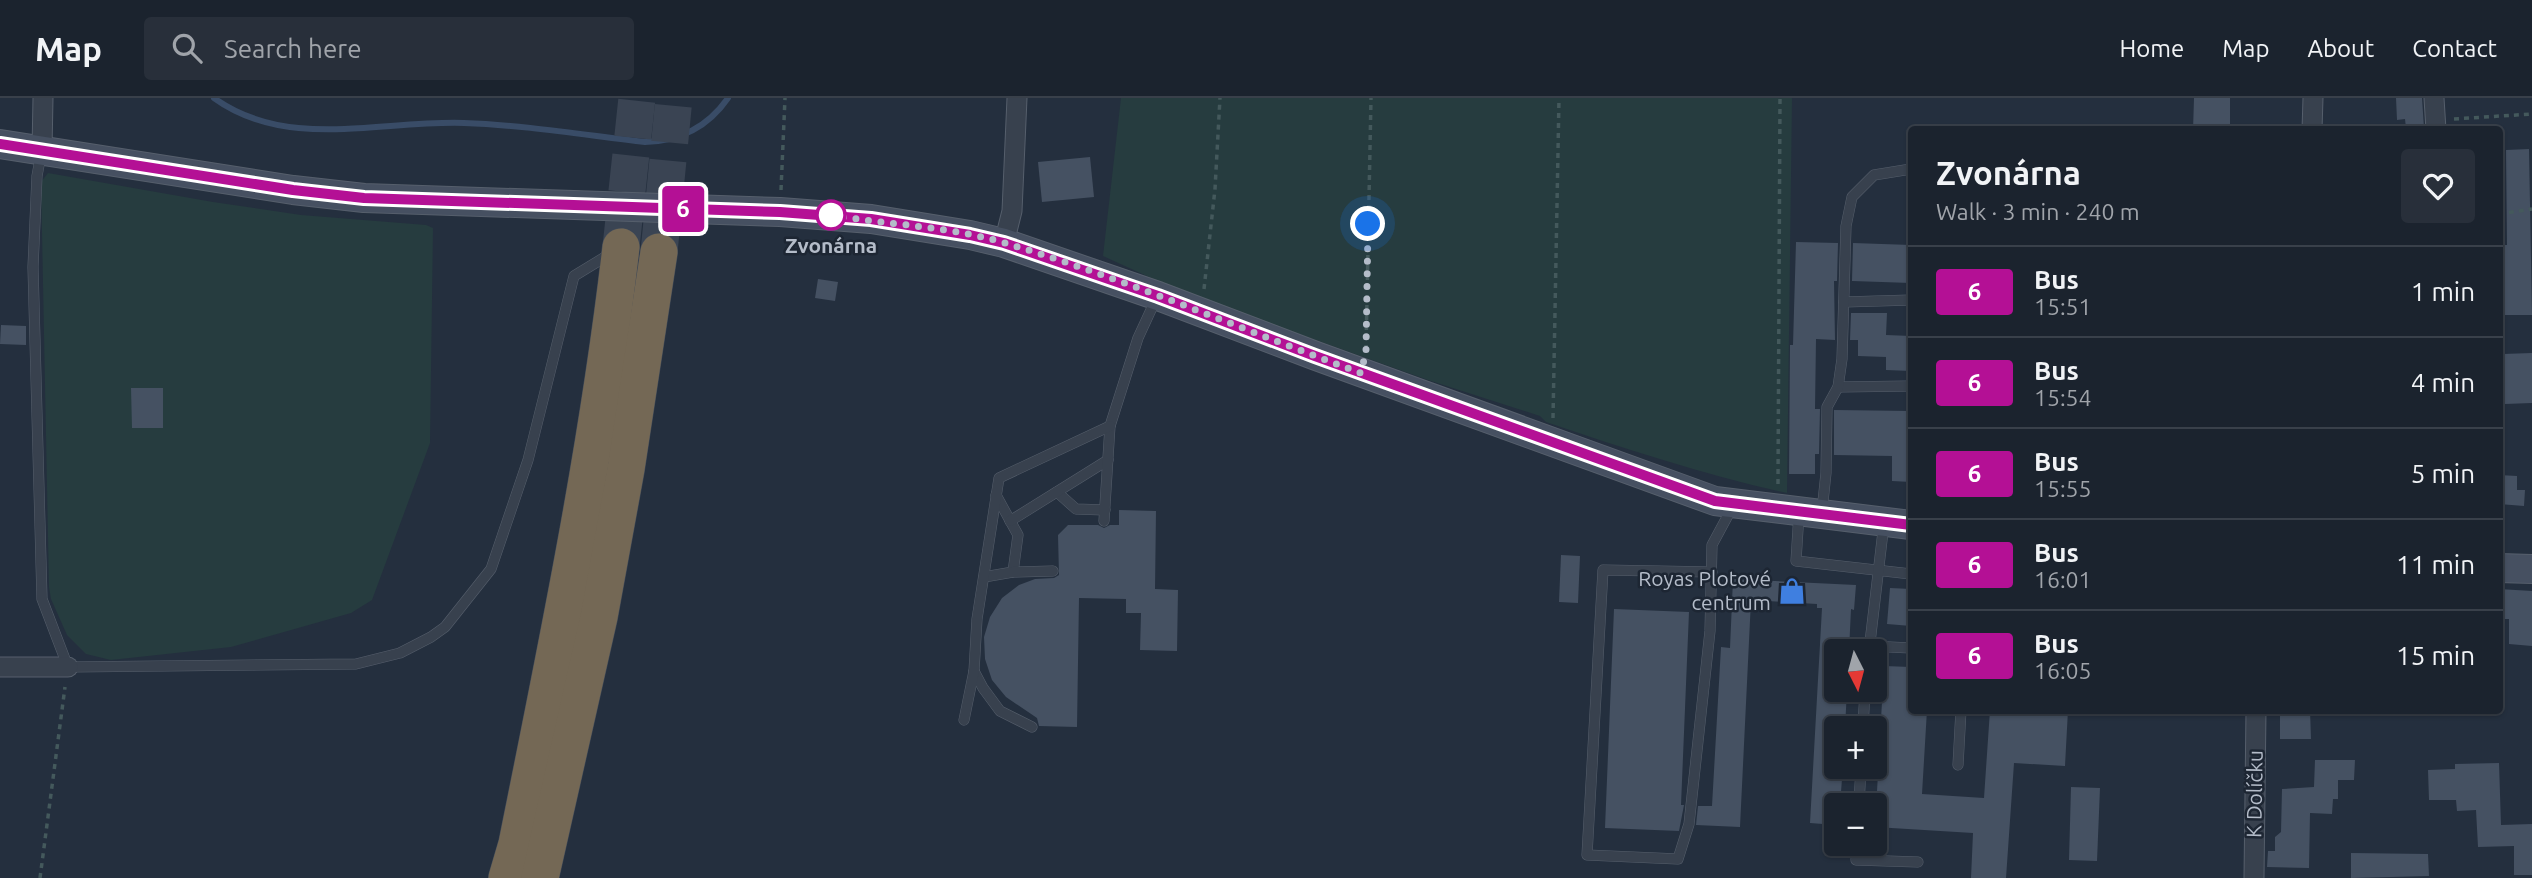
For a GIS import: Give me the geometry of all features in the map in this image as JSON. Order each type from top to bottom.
[{"type":"highway","points":[[507,878],[517,844],[564,613],[595,433],[621,247]]},
{"type":"highway","points":[[540,878],[599,617],[626,469],[659,251]]},
{"type":"street","points":[[42,150],[43,98]]},
{"type":"street","points":[[1007,235],[1012,211],[1017,98]]},
{"type":"street","points":[[2312,126],[2313,98]]},
{"type":"street","points":[[2434,98],[2435,125]]},
{"type":"street","points":[[0,144],[293,190],[364,198],[780,212],[1007,235],[1361,373],[1715,501],[1898,524]]},
{"type":"street","points":[[2503,568],[2532,569]]},
{"type":"street","points":[[0,667],[68,667]]},
{"type":"street","name":"K Dolíčku","points":[[2254,878],[2256,714]]},
{"type":"lane","points":[[42,150],[37,176],[33,267],[42,599],[68,667],[356,664],[400,653],[445,627],[491,569],[506,529],[528,460],[574,276],[621,247]]},
{"type":"lane","points":[[1908,169],[1874,174],[1852,197],[1846,226],[1843,359],[1838,387],[1828,407],[1826,473],[1799,512],[1796,561],[1908,574]]},
{"type":"lane","points":[[1056,492],[1076,509],[1105,515],[1111,426],[1138,338],[1158,296]]},
{"type":"lane","points":[[1844,302],[1908,300]]},
{"type":"lane","points":[[1838,387],[1908,386]]},
{"type":"lane","points":[[964,720],[974,671],[977,619],[999,478],[1111,426]]},
{"type":"lane","points":[[1010,521],[1108,460]]},
{"type":"lane","points":[[996,495],[1018,536],[1013,572]]},
{"type":"lane","points":[[1712,572],[1602,570],[1587,855],[1678,859],[1689,824],[1710,631],[1713,545],[1734,504]]},
{"type":"lane","points":[[1870,639],[1878,571],[1898,524]]},
{"type":"lane","points":[[984,576],[1053,571]]},
{"type":"lane","points":[[1887,649],[1908,648]]},
{"type":"lane","points":[[974,671],[1000,711],[1031,727]]},
{"type":"lane","points":[[1958,765],[1961,714]]},
{"type":"lane","points":[[1856,856],[1856,860],[1918,862]]},
{"type":"path","points":[[780,212],[785,98]]},
{"type":"path","points":[[1203,298],[1215,190],[1220,98]]},
{"type":"path","points":[[1361,373],[1366,351],[1371,98]]},
{"type":"path","points":[[1551,441],[1554,413],[1559,98]]},
{"type":"path","points":[[1780,98],[1779,456],[1799,512]]},
{"type":"path","points":[[2435,125],[2532,114]]},
{"type":"path","points":[[2503,213],[2532,209]]},
{"type":"path","points":[[40,878],[68,667]]},
{"type":"green space","points":[[1121,98],[1792,98],[1787,493],[1696,470],[1546,422],[1540,416],[1428,380],[1161,285],[1160,282],[1103,256]]},
{"type":"green space","points":[[48,173],[301,215],[426,225],[433,228],[430,443],[372,600],[351,613],[231,647],[111,660],[86,654],[67,635],[51,599],[49,587],[41,182]]},
{"type":"building","points":[[2194,98],[2230,98],[2230,126],[2193,126]]},
{"type":"building","points":[[2396,98],[2422,98],[2424,126],[2406,126],[2405,119],[2397,120]]},
{"type":"building","points":[[2529,149],[2532,315],[2503,315],[2503,245],[2507,245],[2506,150]]},
{"type":"building","points":[[1090,157],[1094,197],[1042,202],[1038,162]]},
{"type":"building","points":[[1796,242],[1838,243],[1837,281],[1834,281],[1835,340],[1816,339],[1815,409],[1820,409],[1819,454],[1815,454],[1815,474],[1789,474],[1790,345],[1793,345]]},
{"type":"building","points":[[1853,243],[1908,245],[1908,283],[1852,281]]},
{"type":"building","points":[[818,279],[838,282],[835,301],[815,298]]},
{"type":"building","points":[[1851,313],[1887,313],[1886,335],[1908,336],[1908,371],[1886,370],[1886,357],[1858,356],[1858,340],[1850,340]]},
{"type":"building","points":[[1,325],[26,326],[26,345],[0,344]]},
{"type":"building","points":[[2532,353],[2532,403],[2505,404],[2503,354]]},
{"type":"building","points":[[131,388],[163,388],[163,428],[132,428]]},
{"type":"building","points":[[1834,410],[1908,411],[1908,482],[1892,481],[1892,456],[1834,455]]},
{"type":"building","points":[[2503,475],[2517,476],[2517,490],[2525,490],[2524,506],[2503,504]]},
{"type":"building","points":[[1119,510],[1156,511],[1155,589],[1178,590],[1177,651],[1140,650],[1141,613],[1126,613],[1126,599],[1079,598],[1077,727],[1039,726],[1037,718],[1006,697],[992,680],[985,659],[984,637],[990,617],[1002,598],[1019,585],[1059,575],[1058,535],[1068,525],[1098,525],[1104,528],[1119,525]]},
{"type":"building","points":[[1561,555],[1580,556],[1578,603],[1559,602]]},
{"type":"building","points":[[1733,579],[1856,585],[1854,610],[1851,609],[1850,639],[1824,639],[1824,702],[1846,702],[1846,716],[1824,716],[1824,779],[1842,779],[1841,793],[1824,793],[1824,824],[1810,823],[1822,608],[1817,608],[1817,604],[1751,600],[1740,827],[1696,825],[1698,806],[1712,806],[1721,647],[1730,648]]},
{"type":"building","points":[[1890,588],[1908,589],[1908,626],[1887,624]]},
{"type":"building","points":[[2503,589],[2532,591],[2532,646],[2509,644],[2509,619],[2503,619]]},
{"type":"building","points":[[1614,609],[1689,612],[1681,805],[1684,805],[1679,831],[1605,828]]},
{"type":"building","points":[[1887,666],[1908,667],[1908,714],[1927,714],[1922,794],[1984,798],[1990,714],[2068,714],[2065,766],[2014,763],[2006,878],[1971,878],[1973,833],[1887,828],[1887,793],[1877,793],[1878,779],[1887,779],[1887,716],[1881,716],[1882,702],[1887,702]]},
{"type":"building","points":[[2280,714],[2310,714],[2311,739],[2280,739]]},
{"type":"building","points":[[2315,760],[2355,760],[2354,780],[2338,780],[2338,799],[2333,799],[2332,814],[2310,813],[2309,868],[2267,867],[2268,851],[2275,851],[2275,837],[2281,832],[2282,789],[2314,787]]},
{"type":"building","points":[[2499,763],[2501,825],[2532,824],[2532,875],[2514,875],[2514,846],[2478,847],[2476,810],[2457,811],[2456,800],[2429,800],[2428,770],[2455,769],[2455,764]]},
{"type":"building","points":[[2071,787],[2100,788],[2097,861],[2069,860]]},
{"type":"building","points":[[2351,853],[2428,854],[2429,876],[2351,878]]},
{"type":"waterway","points":[[214,98],[242,114],[272,124],[303,128],[464,123],[532,128],[645,142],[670,139],[692,130],[712,117],[728,98]]},
{"type":"tunnel","points":[[621,247],[637,98]]},
{"type":"tunnel","points":[[659,252],[674,98]]},
{"type":"bus line","name":"6","points":[[0,144],[293,190],[364,198],[780,212],[871,219],[970,235],[1004,243],[1158,296],[1715,501],[1908,525]]},
{"type":"place","name":"Zvonárna","points":[[831,215]]},
{"type":"place","name":"Royas Plotové centrum","points":[[1792,591]]},
{"type":"route","points":[[831,215],[910,224],[1004,243],[1158,296],[1361,373],[1366,351],[1368,224]]}]
